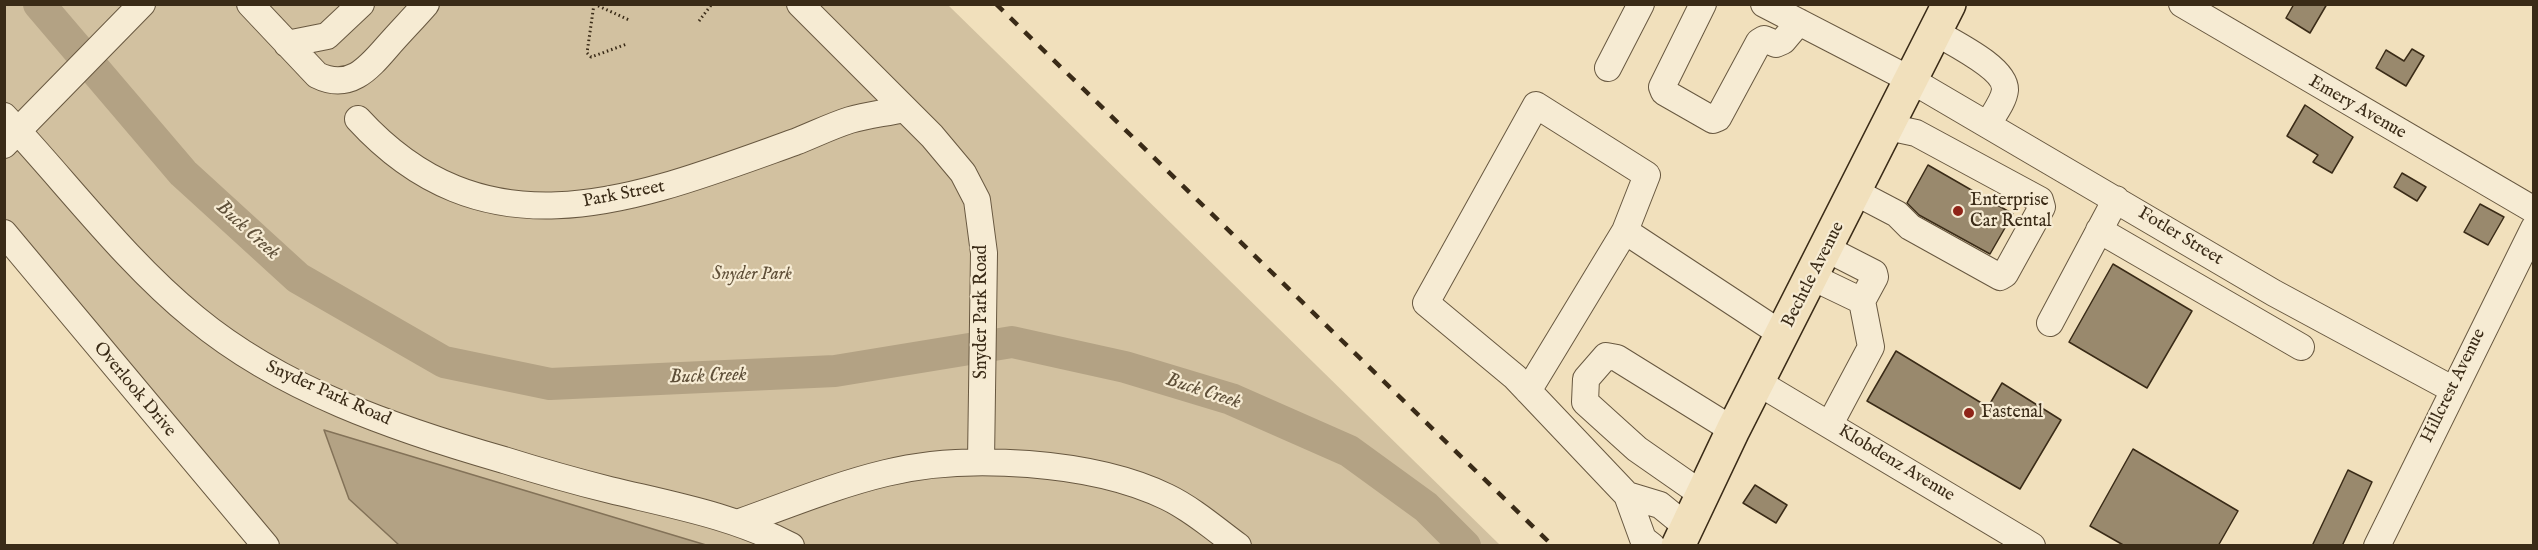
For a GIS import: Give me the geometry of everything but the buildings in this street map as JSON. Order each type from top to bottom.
[{"type":"main road","name":"Bechtle Avenue","points":[[1683,536],[1733,430],[1820,263],[1942,18]]},
{"type":"street","points":[[9,130],[41,107],[142,4]]},
{"type":"street","points":[[250,4],[317,75],[327,80],[341,81],[359,76],[374,64],[426,4]]},
{"type":"street","points":[[287,44],[327,36],[361,4]]},
{"type":"street","name":"Snyder Park Road","points":[[800,4],[883,90],[932,136],[963,172],[977,200],[984,253],[981,461]]},
{"type":"street","points":[[1608,68],[1641,4]]},
{"type":"street","points":[[1703,4],[1662,87],[1664,92],[1713,120],[1718,118],[1759,42],[1764,39],[1776,44],[1783,41],[1799,22]]},
{"type":"street","name":"Fotler Street","points":[[1764,4],[1911,80],[2252,280],[2452,389]]},
{"type":"street","name":"Emery Avenue","points":[[2182,4],[2534,210]]},
{"type":"street","points":[[1942,18],[2002,77],[2004,94],[1989,124]]},
{"type":"street","points":[[1528,391],[1624,231],[1647,175],[1536,105],[1426,303],[1515,377],[1528,391],[1627,495],[1643,539],[1652,546]]},
{"type":"street","name":"Park Street","points":[[358,119],[391,151],[418,170],[447,185],[490,198],[547,206],[585,205],[635,196],[676,184],[850,120],[903,109]]},
{"type":"street","points":[[1855,192],[1897,214],[1910,227],[2000,277],[2005,274],[2042,207],[2040,200],[1916,133],[1888,127]]},
{"type":"street","name":"Snyder Park Road","points":[[9,130],[152,279],[227,343],[272,371],[338,402],[462,448],[580,483],[740,522],[791,546]]},
{"type":"street","points":[[2050,323],[2116,199]]},
{"type":"street","name":"Hillcrest Avenue","points":[[2377,546],[2452,389],[2534,228]]},
{"type":"street","points":[[2099,230],[2301,347]]},
{"type":"street","points":[[1624,231],[1652,247],[1783,335]]},
{"type":"street","name":"Overlook Drive","points":[[4,233],[266,546]]},
{"type":"street","points":[[2164,268],[2181,237]]},
{"type":"street","points":[[1820,263],[1862,301],[1871,347],[1830,424]]},
{"type":"street","points":[[2236,310],[2252,280]]},
{"type":"street","points":[[1703,495],[1637,449],[1585,402],[1586,379],[1606,356],[1617,358],[1733,430]]},
{"type":"street","name":"Klobdenz Avenue","points":[[1759,383],[2032,546]]},
{"type":"street","points":[[740,522],[844,484],[888,472],[935,464],[981,461],[1057,468],[1137,484],[1168,497],[1238,546]]},
{"type":"street","points":[[1627,495],[1660,505],[1683,536]]},
{"type":"path","points":[[627,44],[591,57],[587,53],[594,4],[628,20]]},
{"type":"path","points":[[699,21],[712,4]]},
{"type":"green space","name":"Snyder Park","points":[[4,5],[948,5],[1500,545],[269,545],[5,235]]},
{"type":"shaded area","points":[[324,430],[706,545],[399,545],[349,499]]},
{"type":"waterway","name":"Buck Creek","points":[[39,4],[183,173],[298,278],[444,362],[550,384],[835,371],[1012,342],[1125,367],[1231,399],[1349,451],[1426,507],[1465,546]]},
{"type":"railway","points":[[996,4],[1553,546]]},
{"type":"place","name":"Enterprise Car Rental","points":[[1958,211]]},
{"type":"place","name":"Fastenal","points":[[1969,413]]}]
